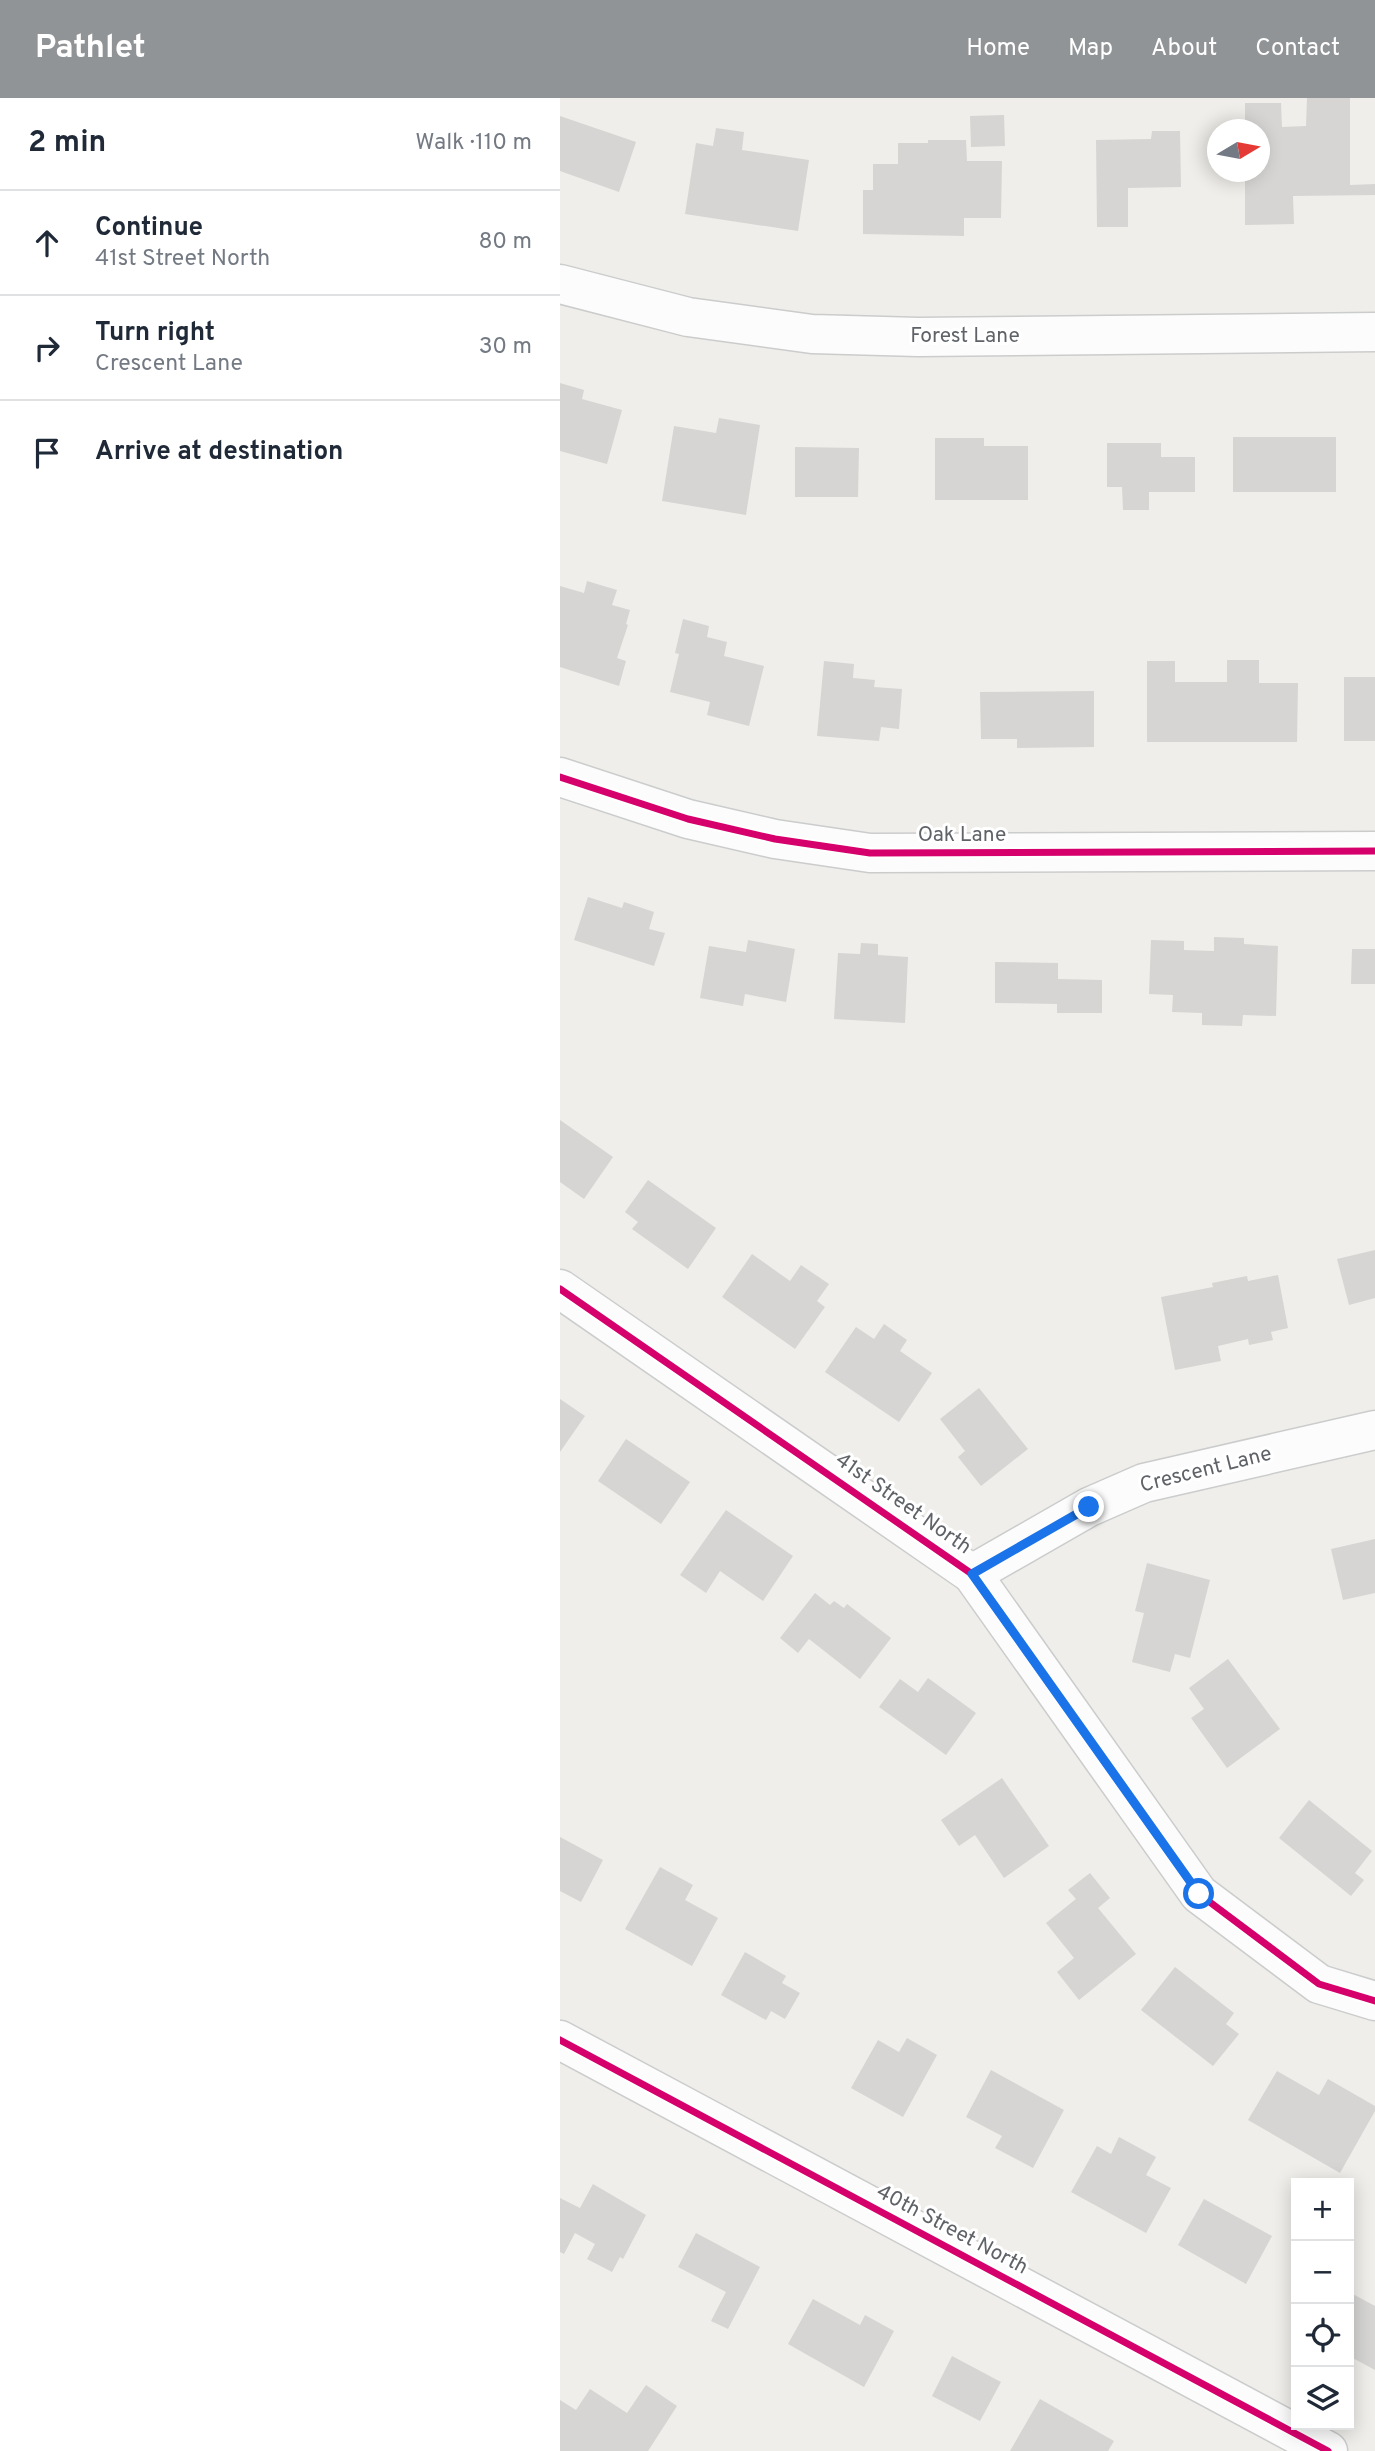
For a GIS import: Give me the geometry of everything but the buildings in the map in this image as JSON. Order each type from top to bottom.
[{"type":"street","name":"Forest Lane","points":[[560,284],[688,317],[812,334],[918,337],[1375,332]]},
{"type":"street","name":"Oak Lane","points":[[560,777],[688,819],[775,839],[870,853],[1375,851]]},
{"type":"street","name":"41st Street North","points":[[560,1289],[972,1574],[1199,1894],[1319,1984],[1375,2001]]},
{"type":"street","name":"Crescent Lane","points":[[972,1574],[1089,1507],[1143,1483],[1375,1430]]},
{"type":"street","name":"40th Street North","points":[[560,2040],[1328,2451]]},
{"type":"cycle path","points":[[560,777],[688,819],[775,839],[870,853],[1375,851]]},
{"type":"cycle path","points":[[560,1289],[972,1574],[1199,1894],[1319,1984],[1375,2001]]},
{"type":"cycle path","points":[[560,2040],[1328,2451]]},
{"type":"route","points":[[1089,1507],[972,1574],[1199,1894]]}]
